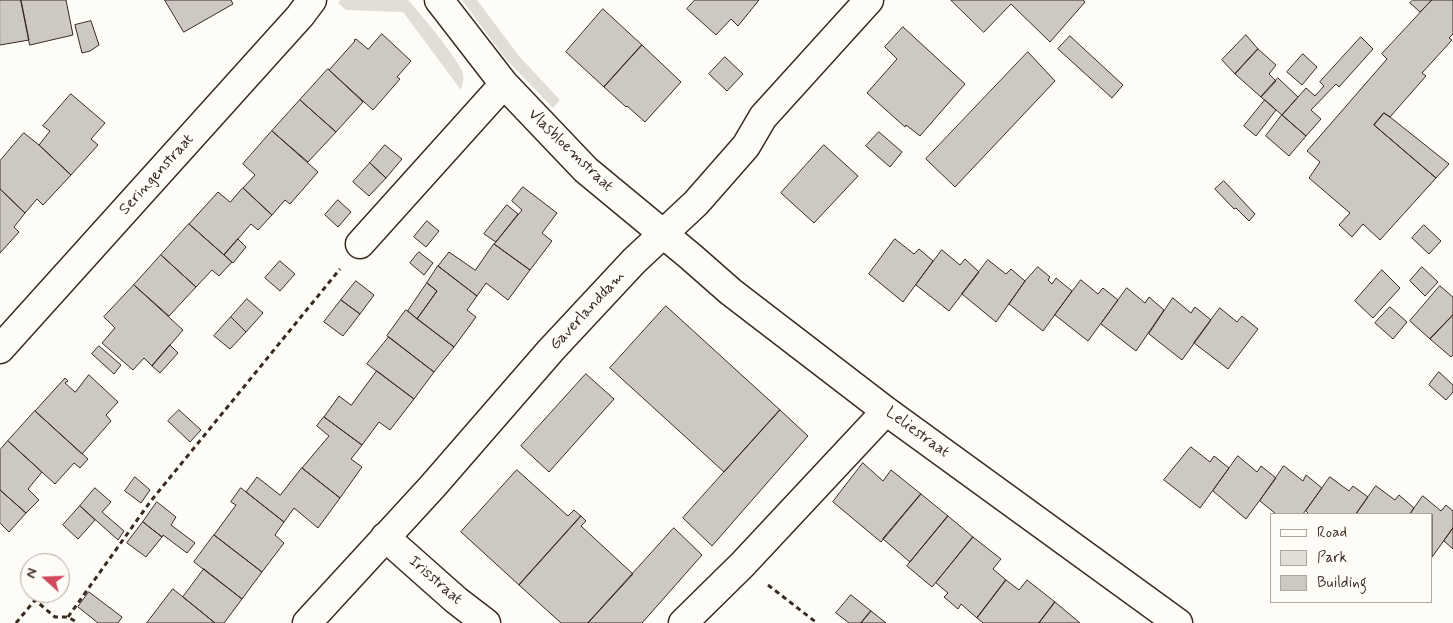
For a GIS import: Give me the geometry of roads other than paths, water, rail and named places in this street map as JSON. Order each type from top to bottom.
[{"type":"street","name":"Seringenstraat","points":[[0,349],[300,16],[312,0]]},
{"type":"street","name":"Vlasbloemstraat","points":[[439,0],[504,84],[586,170],[663,234]]},
{"type":"street","name":"Gaverlanddam","points":[[307,623],[432,487],[552,350],[634,261],[696,203],[746,146],[763,117],[868,0]]},
{"type":"street","points":[[360,244],[504,84]]},
{"type":"street","name":"Leliestraat","points":[[663,234],[731,292],[886,411],[1178,623]]},
{"type":"street","points":[[683,623],[742,565],[886,411]]},
{"type":"street","name":"Irisstraat","points":[[385,538],[456,600],[486,623]]}]
